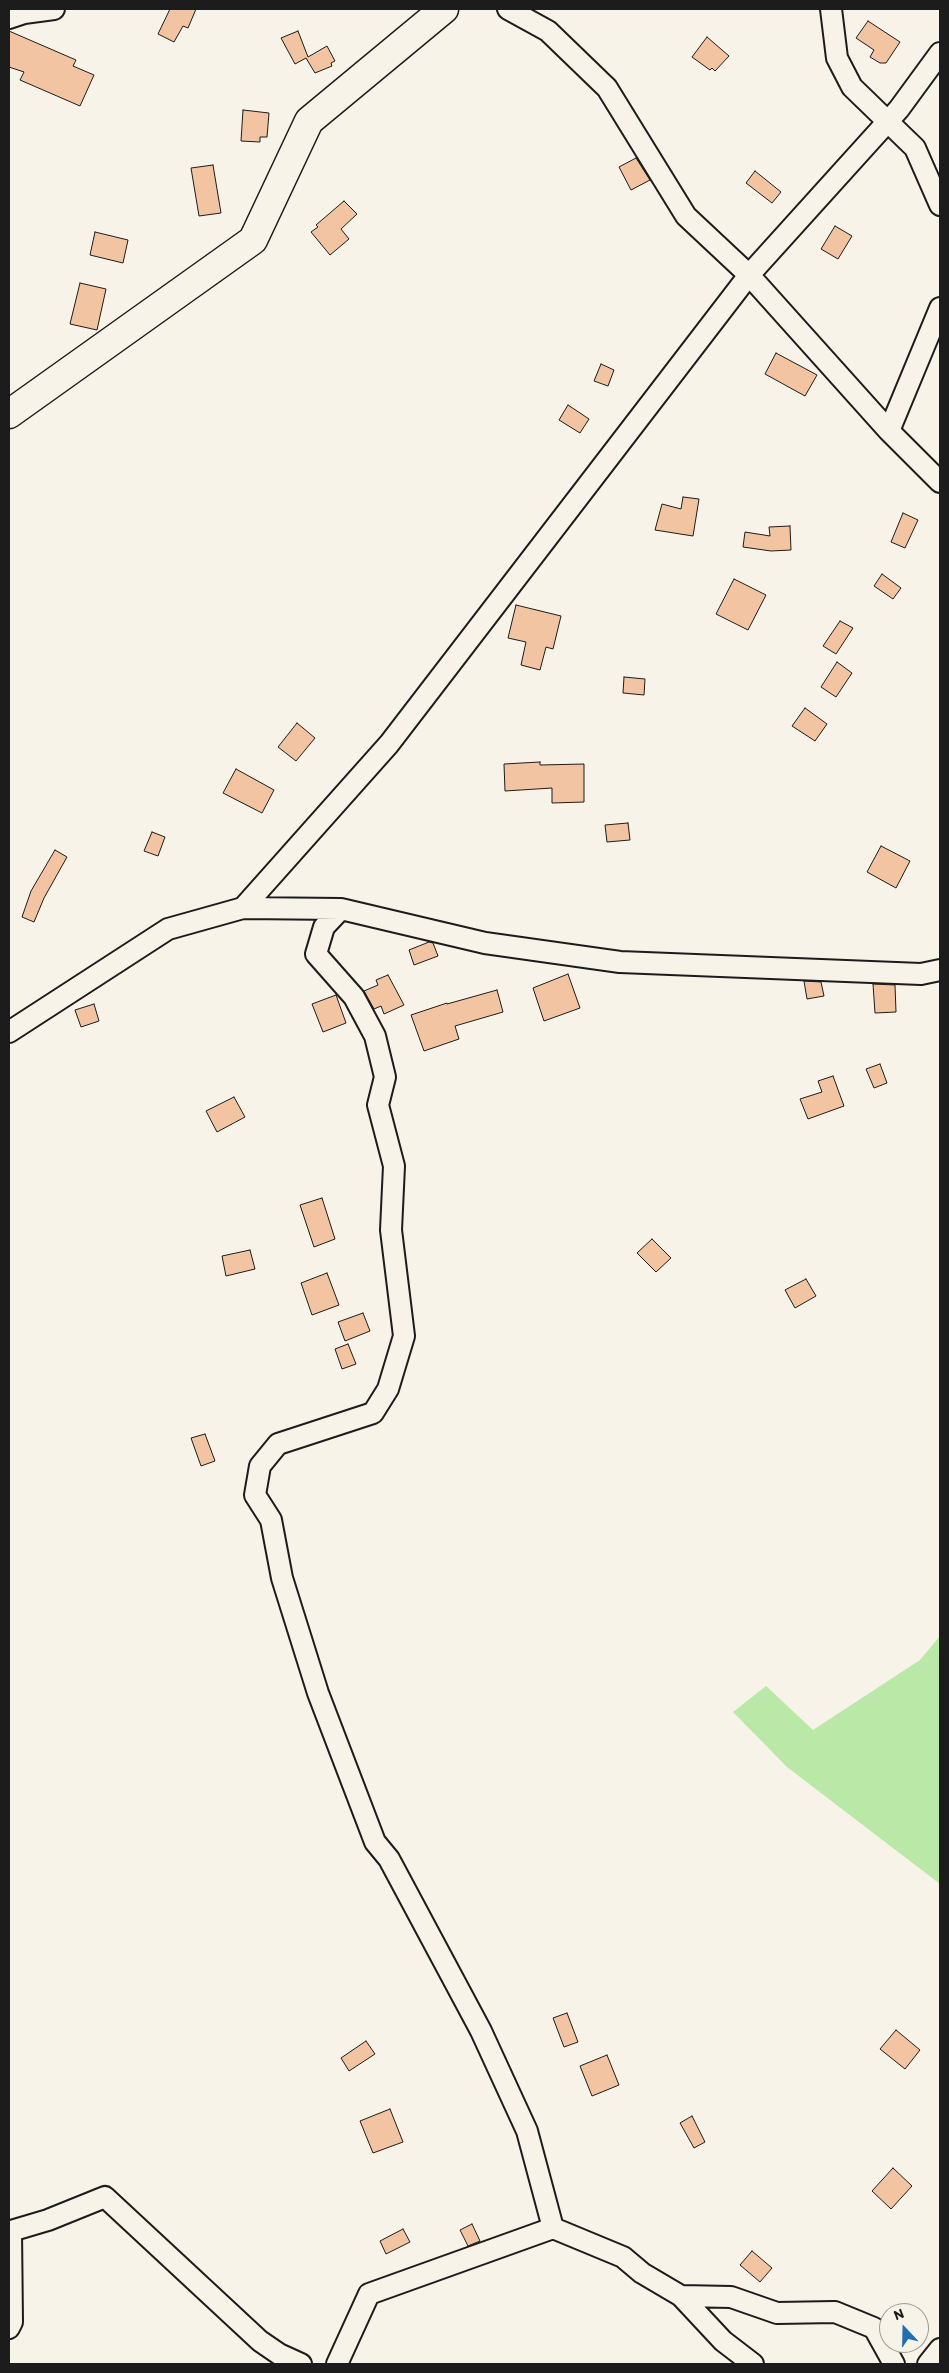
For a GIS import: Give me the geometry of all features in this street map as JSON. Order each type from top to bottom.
[{"type":"street","points":[[9,18],[54,9]]},
{"type":"street","points":[[9,414],[253,240],[309,120],[444,9]]},
{"type":"street","points":[[508,9],[548,31],[607,88],[686,216],[749,275],[889,431],[940,482]]},
{"type":"street","points":[[831,9],[837,58],[852,87],[915,148],[940,205]]},
{"type":"street","points":[[243,908],[389,744],[749,275],[888,120],[940,53]]},
{"type":"street","points":[[889,431],[940,308]]},
{"type":"street","points":[[9,1032],[168,929],[243,908],[341,909],[485,943],[620,962],[921,974],[940,970]]},
{"type":"street","points":[[341,909],[324,927],[316,954],[354,997],[375,1036],[385,1076],[378,1105],[394,1166],[391,1230],[404,1336],[388,1389],[373,1413],[278,1444],[260,1466],[255,1495],[272,1520],[282,1578],[318,1693],[375,1842],[389,1859],[494,2058],[527,2131],[553,2228]]},
{"type":"street","points":[[9,2328],[12,2322],[11,2231],[48,2220],[105,2197],[260,2341],[278,2354],[301,2364]]},
{"type":"street","points":[[337,2364],[369,2294],[553,2228],[623,2257],[642,2273],[680,2296],[723,2341],[753,2364]]},
{"type":"street","points":[[680,2296],[730,2297],[777,2313],[835,2312],[874,2328],[894,2364]]},
{"type":"street","points":[[928,2364],[940,2349]]},
{"type":"green space","points":[[940,1636],[940,1884],[787,1767],[733,1712],[766,1686],[813,1730],[920,1660]]},
{"type":"building","points":[[170,9],[196,9],[188,28],[183,26],[174,42],[158,34]]},
{"type":"building","points":[[868,21],[900,42],[886,63],[880,63],[870,57],[874,50],[856,38]]},
{"type":"building","points":[[9,31],[76,60],[73,66],[94,75],[80,106],[20,80],[24,72],[9,67]]},
{"type":"building","points":[[298,31],[308,57],[327,46],[335,61],[331,63],[332,66],[315,73],[306,58],[295,64],[281,38]]},
{"type":"building","points":[[707,37],[729,56],[715,71],[712,68],[710,70],[692,57]]},
{"type":"building","points":[[243,110],[269,113],[267,137],[260,137],[260,142],[241,141]]},
{"type":"building","points":[[636,158],[650,180],[631,190],[619,167]]},
{"type":"building","points":[[213,165],[221,213],[199,216],[191,168]]},
{"type":"building","points":[[755,171],[781,192],[772,203],[746,183]]},
{"type":"building","points":[[344,201],[357,214],[341,229],[349,239],[330,255],[311,232],[318,227],[316,225]]},
{"type":"building","points":[[835,226],[852,236],[838,259],[821,249]]},
{"type":"building","points":[[95,232],[128,240],[123,263],[90,255]]},
{"type":"building","points":[[80,283],[106,289],[97,330],[70,324]]},
{"type":"building","points":[[776,353],[817,375],[805,396],[765,374]]},
{"type":"building","points":[[601,364],[614,370],[608,386],[594,381]]},
{"type":"building","points":[[568,405],[589,419],[580,433],[559,420]]},
{"type":"building","points":[[683,497],[699,499],[693,536],[655,530],[662,504],[681,509]]},
{"type":"building","points":[[903,513],[918,520],[905,548],[891,542]]},
{"type":"building","points":[[790,526],[791,550],[771,551],[743,547],[745,532],[770,536],[769,527]]},
{"type":"building","points":[[882,574],[901,588],[893,599],[874,586]]},
{"type":"building","points":[[734,579],[766,595],[748,630],[716,614]]},
{"type":"building","points":[[516,605],[561,616],[553,649],[546,647],[540,670],[521,665],[526,642],[508,638]]},
{"type":"building","points":[[840,621],[853,628],[836,654],[823,646]]},
{"type":"building","points":[[837,662],[852,673],[836,697],[821,687]]},
{"type":"building","points":[[624,677],[645,679],[644,695],[623,693]]},
{"type":"building","points":[[805,708],[827,724],[815,741],[792,726]]},
{"type":"building","points":[[297,723],[315,738],[296,761],[278,747]]},
{"type":"building","points":[[540,762],[540,765],[584,764],[584,802],[552,803],[552,788],[505,791],[504,764]]},
{"type":"building","points":[[236,769],[274,790],[262,813],[223,793]]},
{"type":"building","points":[[628,823],[630,840],[607,842],[605,825]]},
{"type":"building","points":[[152,832],[165,837],[158,856],[144,851]]},
{"type":"building","points":[[881,846],[910,861],[896,888],[867,872]]},
{"type":"building","points":[[55,850],[67,857],[44,898],[34,922],[22,917],[31,891]]},
{"type":"building","points":[[429,942],[433,943],[438,956],[414,965],[409,950]]},
{"type":"building","points":[[568,974],[580,1008],[544,1021],[533,988]]},
{"type":"building","points":[[388,975],[404,1005],[384,1014],[381,1006],[374,1009],[364,991],[378,985],[376,980]]},
{"type":"building","points":[[804,981],[821,982],[824,996],[807,999]]},
{"type":"building","points":[[873,984],[895,985],[896,1012],[875,1013]]},
{"type":"building","points":[[497,990],[503,1012],[455,1026],[459,1039],[424,1051],[411,1015]]},
{"type":"building","points":[[336,995],[346,1023],[323,1032],[312,1004]]},
{"type":"building","points":[[94,1004],[99,1021],[81,1027],[75,1010]]},
{"type":"building","points":[[880,1064],[887,1083],[874,1088],[866,1069]]},
{"type":"building","points":[[833,1076],[844,1106],[808,1119],[800,1099],[822,1092],[818,1081]]},
{"type":"building","points":[[234,1097],[245,1117],[217,1132],[206,1111]]},
{"type":"building","points":[[322,1198],[335,1239],[314,1247],[300,1205]]},
{"type":"building","points":[[652,1239],[671,1258],[656,1272],[637,1253]]},
{"type":"building","points":[[250,1250],[255,1269],[226,1276],[222,1256]]},
{"type":"building","points":[[327,1273],[339,1305],[312,1315],[301,1283]]},
{"type":"building","points":[[806,1279],[816,1296],[795,1308],[785,1290]]},
{"type":"building","points":[[363,1313],[370,1331],[345,1341],[338,1322]]},
{"type":"building","points":[[348,1344],[356,1364],[342,1369],[335,1349]]},
{"type":"building","points":[[205,1434],[215,1461],[201,1466],[191,1438]]},
{"type":"building","points":[[567,2013],[578,2042],[564,2047],[553,2018]]},
{"type":"building","points":[[896,2030],[920,2050],[905,2069],[880,2049]]},
{"type":"building","points":[[366,2041],[375,2054],[349,2071],[341,2058]]},
{"type":"building","points":[[607,2055],[619,2085],[592,2096],[580,2066]]},
{"type":"building","points":[[390,2109],[403,2142],[373,2153],[360,2121]]},
{"type":"building","points":[[692,2116],[705,2142],[694,2148],[680,2123]]},
{"type":"building","points":[[893,2168],[912,2186],[891,2209],[872,2191]]},
{"type":"building","points":[[472,2224],[480,2241],[468,2246],[460,2230]]},
{"type":"building","points":[[403,2229],[410,2242],[386,2254],[380,2241]]},
{"type":"building","points":[[752,2251],[772,2268],[760,2282],[740,2265]]}]
